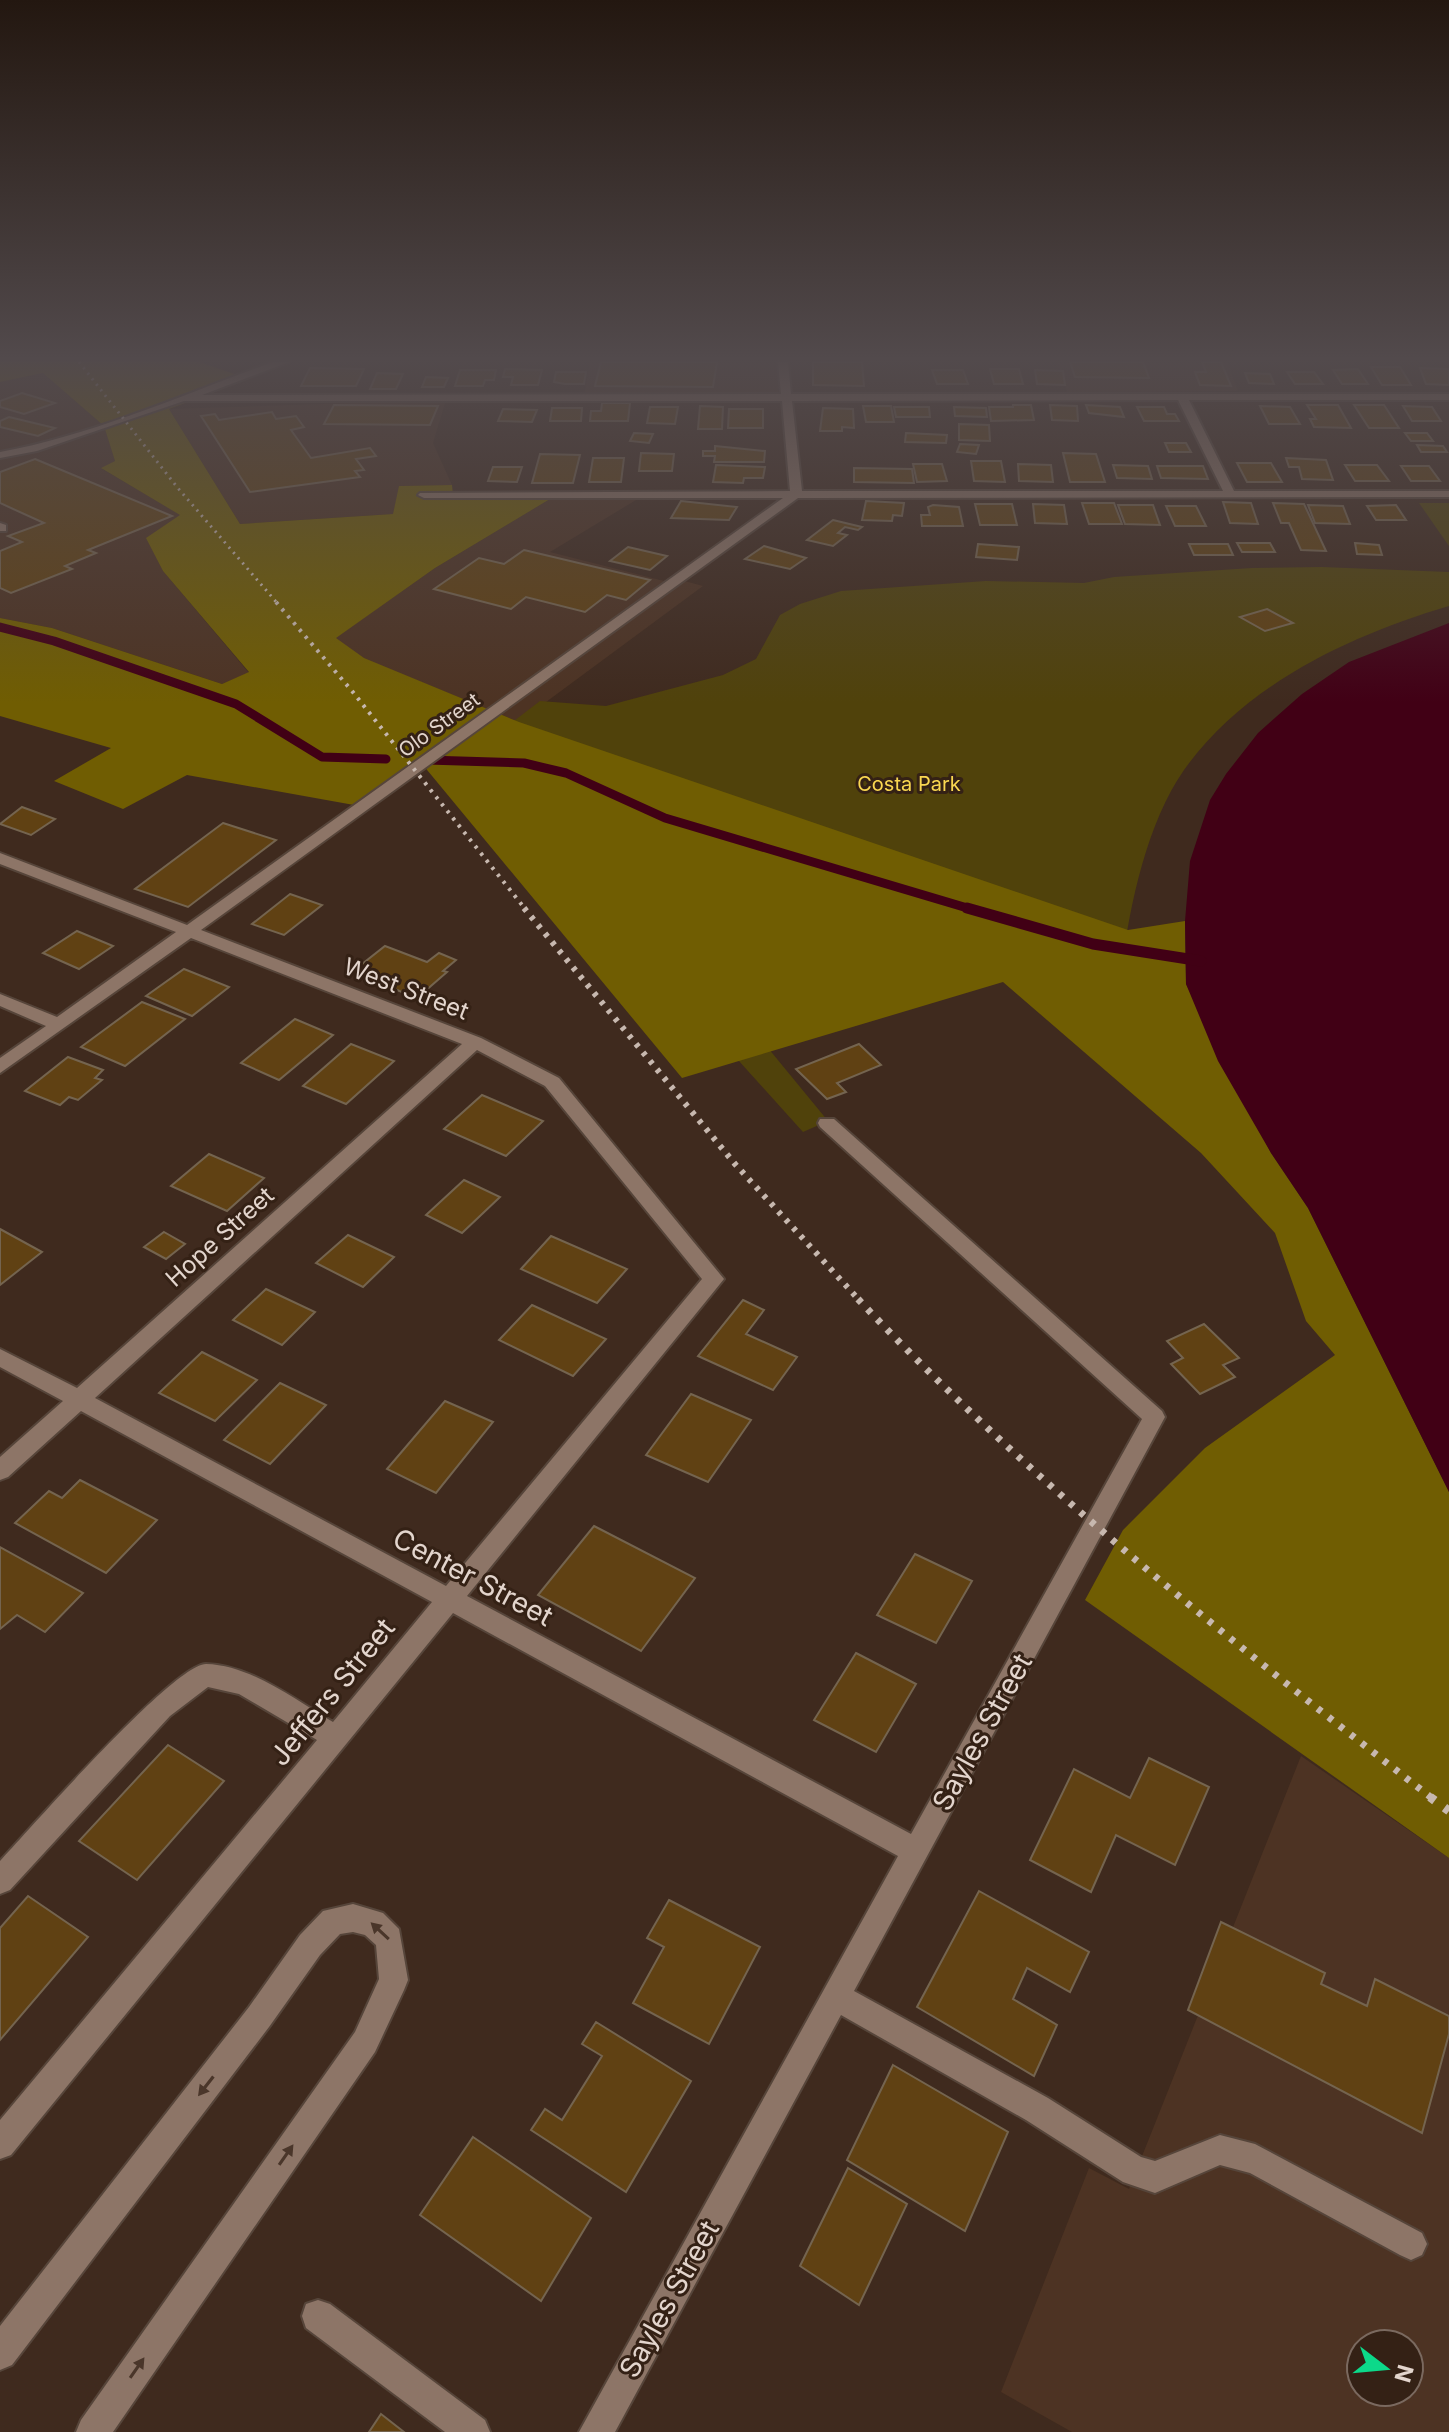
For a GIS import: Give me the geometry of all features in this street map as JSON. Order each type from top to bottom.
[{"type":"street","points":[[794,475],[796,494]]},
{"type":"street","points":[[1221,475],[1230,494]]},
{"type":"street","name":"Olo Street","points":[[0,1067],[796,494]]},
{"type":"street","points":[[424,495],[1449,494]]},
{"type":"street","name":"West Street","points":[[0,858],[475,1042],[552,1082],[714,1279]]},
{"type":"street","points":[[0,999],[59,1025]]},
{"type":"street","name":"Hope Street","points":[[0,1471],[475,1042]]},
{"type":"street","name":"Sayles Street","points":[[596,2432],[1154,1417],[827,1123]]},
{"type":"street","name":"Jeffers Street","points":[[0,2144],[714,1279]]},
{"type":"street","name":"Center Street","points":[[0,1357],[916,1851]]},
{"type":"street","points":[[0,1881],[161,1708],[204,1675],[244,1684],[336,1737]]},
{"type":"street","points":[[0,2353],[259,2017],[310,1945],[333,1921],[353,1918],[373,1923],[389,1939],[394,1980],[365,2042],[93,2432]]},
{"type":"street","points":[[835,1996],[1037,2109],[1134,2171],[1155,2177],[1220,2150],[1255,2159],[1411,2244]]},
{"type":"street","points":[[318,2316],[473,2432]]},
{"type":"shaded area","points":[[0,475],[113,475],[181,515],[147,538],[163,571],[249,673],[222,684],[52,628],[0,618]]},
{"type":"shaded area","points":[[114,475],[210,475],[240,524],[393,514],[399,486],[452,485],[453,495],[555,496],[435,568],[336,638],[364,658],[519,722],[1128,930],[1185,921],[1186,984],[1271,1153],[1308,1208],[1449,1492],[1449,1858],[1085,1600],[1123,1530],[1205,1448],[1335,1355],[1306,1321],[1275,1233],[1201,1153],[1003,982],[682,1078],[418,759],[354,805],[187,775],[123,809],[54,781],[111,748],[0,716],[0,618],[52,628],[222,684],[249,672],[163,571],[146,538],[180,515]]},
{"type":"shaded area","points":[[210,475],[448,475],[452,485],[400,486],[393,514],[240,524]]},
{"type":"shaded area","points":[[555,496],[641,497],[550,552],[664,581],[670,577],[703,586],[519,722],[364,659],[335,638],[435,568]]},
{"type":"shaded area","points":[[1449,623],[1449,1492],[1308,1208],[1271,1153],[1218,1061],[1186,984],[1185,921],[1190,861],[1210,800],[1258,733],[1302,694],[1349,662]]},
{"type":"shaded area","points":[[1301,1756],[1449,1858],[1449,2432],[1072,2432],[1001,2392],[1089,2168],[1129,2189]]},
{"type":"green space","points":[[1419,503],[1449,503],[1449,546]]},
{"type":"green space","name":"Costa Park","points":[[1322,567],[1449,572],[1449,606],[1375,632],[1303,667],[1237,712],[1209,739],[1171,791],[1150,839],[1135,891],[1122,966],[1036,947],[768,1048],[828,1121],[803,1132],[720,1040],[498,733],[540,701],[606,706],[723,675],[756,659],[780,615],[800,604],[841,591],[986,581],[1084,583],[1114,577]]},
{"type":"building","points":[[0,475],[75,475],[172,516],[88,550],[96,553],[65,566],[72,569],[11,593],[0,588],[0,551],[22,542],[8,536],[44,523],[0,503]]},
{"type":"building","points":[[239,475],[360,477],[250,492]]},
{"type":"building","points":[[490,475],[519,475],[517,482],[488,481]]},
{"type":"building","points":[[534,475],[575,475],[573,483],[532,483]]},
{"type":"building","points":[[590,475],[622,475],[621,482],[589,482]]},
{"type":"building","points":[[714,475],[763,475],[763,478],[744,478],[743,483],[713,482]]},
{"type":"building","points":[[854,475],[913,475],[914,483],[854,482]]},
{"type":"building","points":[[916,475],[945,475],[947,481],[917,482]]},
{"type":"building","points":[[973,475],[1004,475],[1005,482],[974,481]]},
{"type":"building","points":[[1019,475],[1052,475],[1053,482],[1019,481]]},
{"type":"building","points":[[1068,475],[1103,475],[1105,482],[1070,482]]},
{"type":"building","points":[[1116,475],[1151,475],[1152,479],[1117,478]]},
{"type":"building","points":[[1160,475],[1207,475],[1208,479],[1161,478]]},
{"type":"building","points":[[1244,475],[1278,475],[1282,482],[1247,482]]},
{"type":"building","points":[[1301,475],[1331,475],[1333,480],[1302,479]]},
{"type":"building","points":[[1352,475],[1385,475],[1389,481],[1355,481]]},
{"type":"building","points":[[1407,475],[1436,475],[1440,481],[1411,481]]},
{"type":"building","points":[[681,501],[737,507],[729,520],[671,518]]},
{"type":"building","points":[[866,501],[904,503],[902,516],[893,515],[892,521],[862,520]]},
{"type":"building","points":[[1223,502],[1251,503],[1258,524],[1230,523]]},
{"type":"building","points":[[1082,503],[1114,503],[1122,524],[1089,524]]},
{"type":"building","points":[[1273,503],[1304,504],[1326,551],[1301,550],[1289,523],[1281,523]]},
{"type":"building","points":[[975,504],[1012,504],[1017,525],[980,525]]},
{"type":"building","points":[[1033,504],[1064,505],[1067,524],[1035,523]]},
{"type":"building","points":[[1118,505],[1153,505],[1160,525],[1125,524]]},
{"type":"building","points":[[1308,505],[1343,506],[1350,524],[1315,523]]},
{"type":"building","points":[[1396,505],[1406,520],[1376,520],[1367,506]]},
{"type":"building","points":[[1166,506],[1196,506],[1206,526],[1175,526]]},
{"type":"building","points":[[928,507],[959,507],[963,526],[922,526],[921,515],[930,515]]},
{"type":"building","points":[[833,520],[862,527],[858,530],[845,527],[838,533],[847,535],[833,546],[807,540]]},
{"type":"building","points":[[1237,543],[1270,543],[1275,552],[1242,552]]},
{"type":"building","points":[[1355,543],[1379,545],[1382,555],[1357,554]]},
{"type":"building","points":[[978,544],[1019,547],[1017,560],[976,557]]},
{"type":"building","points":[[1189,544],[1228,544],[1233,555],[1194,555]]},
{"type":"building","points":[[764,546],[806,558],[790,569],[745,559]]},
{"type":"building","points":[[628,547],[667,556],[650,570],[610,561]]},
{"type":"building","points":[[524,550],[650,580],[626,600],[607,595],[585,612],[526,597],[511,609],[434,589],[479,558],[504,564]]},
{"type":"building","points":[[1267,609],[1293,623],[1265,631],[1240,617]]},
{"type":"building","points":[[22,807],[55,819],[31,835],[0,824]]},
{"type":"building","points":[[223,823],[276,840],[188,907],[135,889]]},
{"type":"building","points":[[290,894],[322,905],[284,935],[252,924]]},
{"type":"building","points":[[77,931],[113,946],[79,969],[43,953]]},
{"type":"building","points":[[385,946],[427,962],[439,953],[456,960],[417,998],[352,972]]},
{"type":"building","points":[[184,969],[229,987],[192,1016],[146,996]]},
{"type":"building","points":[[142,1002],[185,1019],[125,1066],[81,1047]]},
{"type":"building","points":[[295,1019],[333,1035],[279,1080],[241,1063]]},
{"type":"building","points":[[351,1044],[394,1061],[346,1104],[303,1086]]},
{"type":"building","points":[[859,1044],[881,1065],[837,1083],[846,1092],[827,1099],[796,1069]]},
{"type":"building","points":[[68,1057],[103,1070],[95,1078],[102,1080],[78,1100],[69,1097],[60,1105],[25,1091]]},
{"type":"building","points":[[482,1095],[543,1121],[506,1156],[444,1129]]},
{"type":"building","points":[[209,1154],[264,1178],[227,1211],[171,1186]]},
{"type":"building","points":[[464,1180],[500,1197],[462,1233],[426,1215]]},
{"type":"building","points":[[0,1229],[42,1252],[0,1285]]},
{"type":"building","points":[[164,1232],[185,1244],[166,1259],[144,1247]]},
{"type":"building","points":[[348,1235],[394,1257],[363,1287],[316,1263]]},
{"type":"building","points":[[551,1236],[627,1269],[597,1303],[521,1269]]},
{"type":"building","points":[[266,1289],[315,1312],[282,1345],[233,1320]]},
{"type":"building","points":[[743,1300],[764,1310],[746,1334],[797,1357],[773,1390],[698,1356]]},
{"type":"building","points":[[532,1305],[606,1339],[573,1376],[499,1340]]},
{"type":"building","points":[[1204,1324],[1239,1358],[1223,1365],[1235,1377],[1200,1394],[1171,1364],[1183,1358],[1167,1341]]},
{"type":"building","points":[[202,1352],[257,1380],[215,1421],[159,1393]]},
{"type":"building","points":[[280,1383],[326,1405],[270,1464],[224,1440]]},
{"type":"building","points":[[691,1394],[751,1420],[708,1482],[646,1455]]},
{"type":"building","points":[[445,1401],[493,1422],[436,1493],[387,1469]]},
{"type":"building","points":[[80,1480],[157,1520],[106,1573],[15,1523],[49,1491],[62,1498]]},
{"type":"building","points":[[594,1526],[695,1578],[641,1651],[538,1595]]},
{"type":"building","points":[[0,1547],[83,1593],[45,1632],[17,1615],[0,1629]]},
{"type":"building","points":[[915,1554],[972,1581],[936,1643],[877,1615]]},
{"type":"building","points":[[856,1653],[916,1684],[876,1752],[814,1720]]},
{"type":"building","points":[[168,1745],[224,1781],[137,1880],[79,1841]]},
{"type":"building","points":[[1149,1758],[1209,1787],[1175,1865],[1116,1835],[1091,1892],[1030,1860],[1074,1769],[1130,1798]]},
{"type":"building","points":[[979,1891],[1089,1952],[1070,1992],[1027,1968],[1013,1999],[1057,2025],[1034,2076],[917,2007]]},
{"type":"building","points":[[28,1896],[88,1937],[0,2040],[0,1928]]},
{"type":"building","points":[[669,1900],[760,1947],[709,2044],[633,2003],[664,1947],[647,1938]]},
{"type":"building","points":[[1221,1922],[1325,1973],[1321,1984],[1367,2006],[1375,1979],[1449,2016],[1449,2034],[1422,2133],[1188,2010]]},
{"type":"building","points":[[596,2022],[691,2081],[626,2192],[531,2130],[545,2109],[562,2120],[602,2056],[582,2044]]},
{"type":"building","points":[[893,2065],[1008,2132],[965,2231],[847,2160]]},
{"type":"building","points":[[473,2137],[591,2218],[541,2301],[420,2215]]},
{"type":"building","points":[[848,2168],[907,2204],[859,2305],[800,2266]]},
{"type":"building","points":[[381,2414],[404,2432],[369,2432]]},
{"type":"waterway","points":[[0,627],[54,641],[236,704],[322,757],[386,759]]},
{"type":"waterway","points":[[427,760],[524,763],[566,773],[665,818],[974,910]]},
{"type":"waterway","points":[[967,908],[974,910]]},
{"type":"waterway","points":[[974,910],[1093,944],[1201,961]]},
{"type":"railway","points":[[168,475],[278,604]]},
{"type":"railway","points":[[276,602],[352,691],[526,910]]},
{"type":"railway","points":[[524,908],[735,1164],[860,1301]]},
{"type":"railway","points":[[858,1299],[993,1433],[1136,1560],[1433,1799]]},
{"type":"railway","points":[[1430,1797],[1449,1811]]}]
